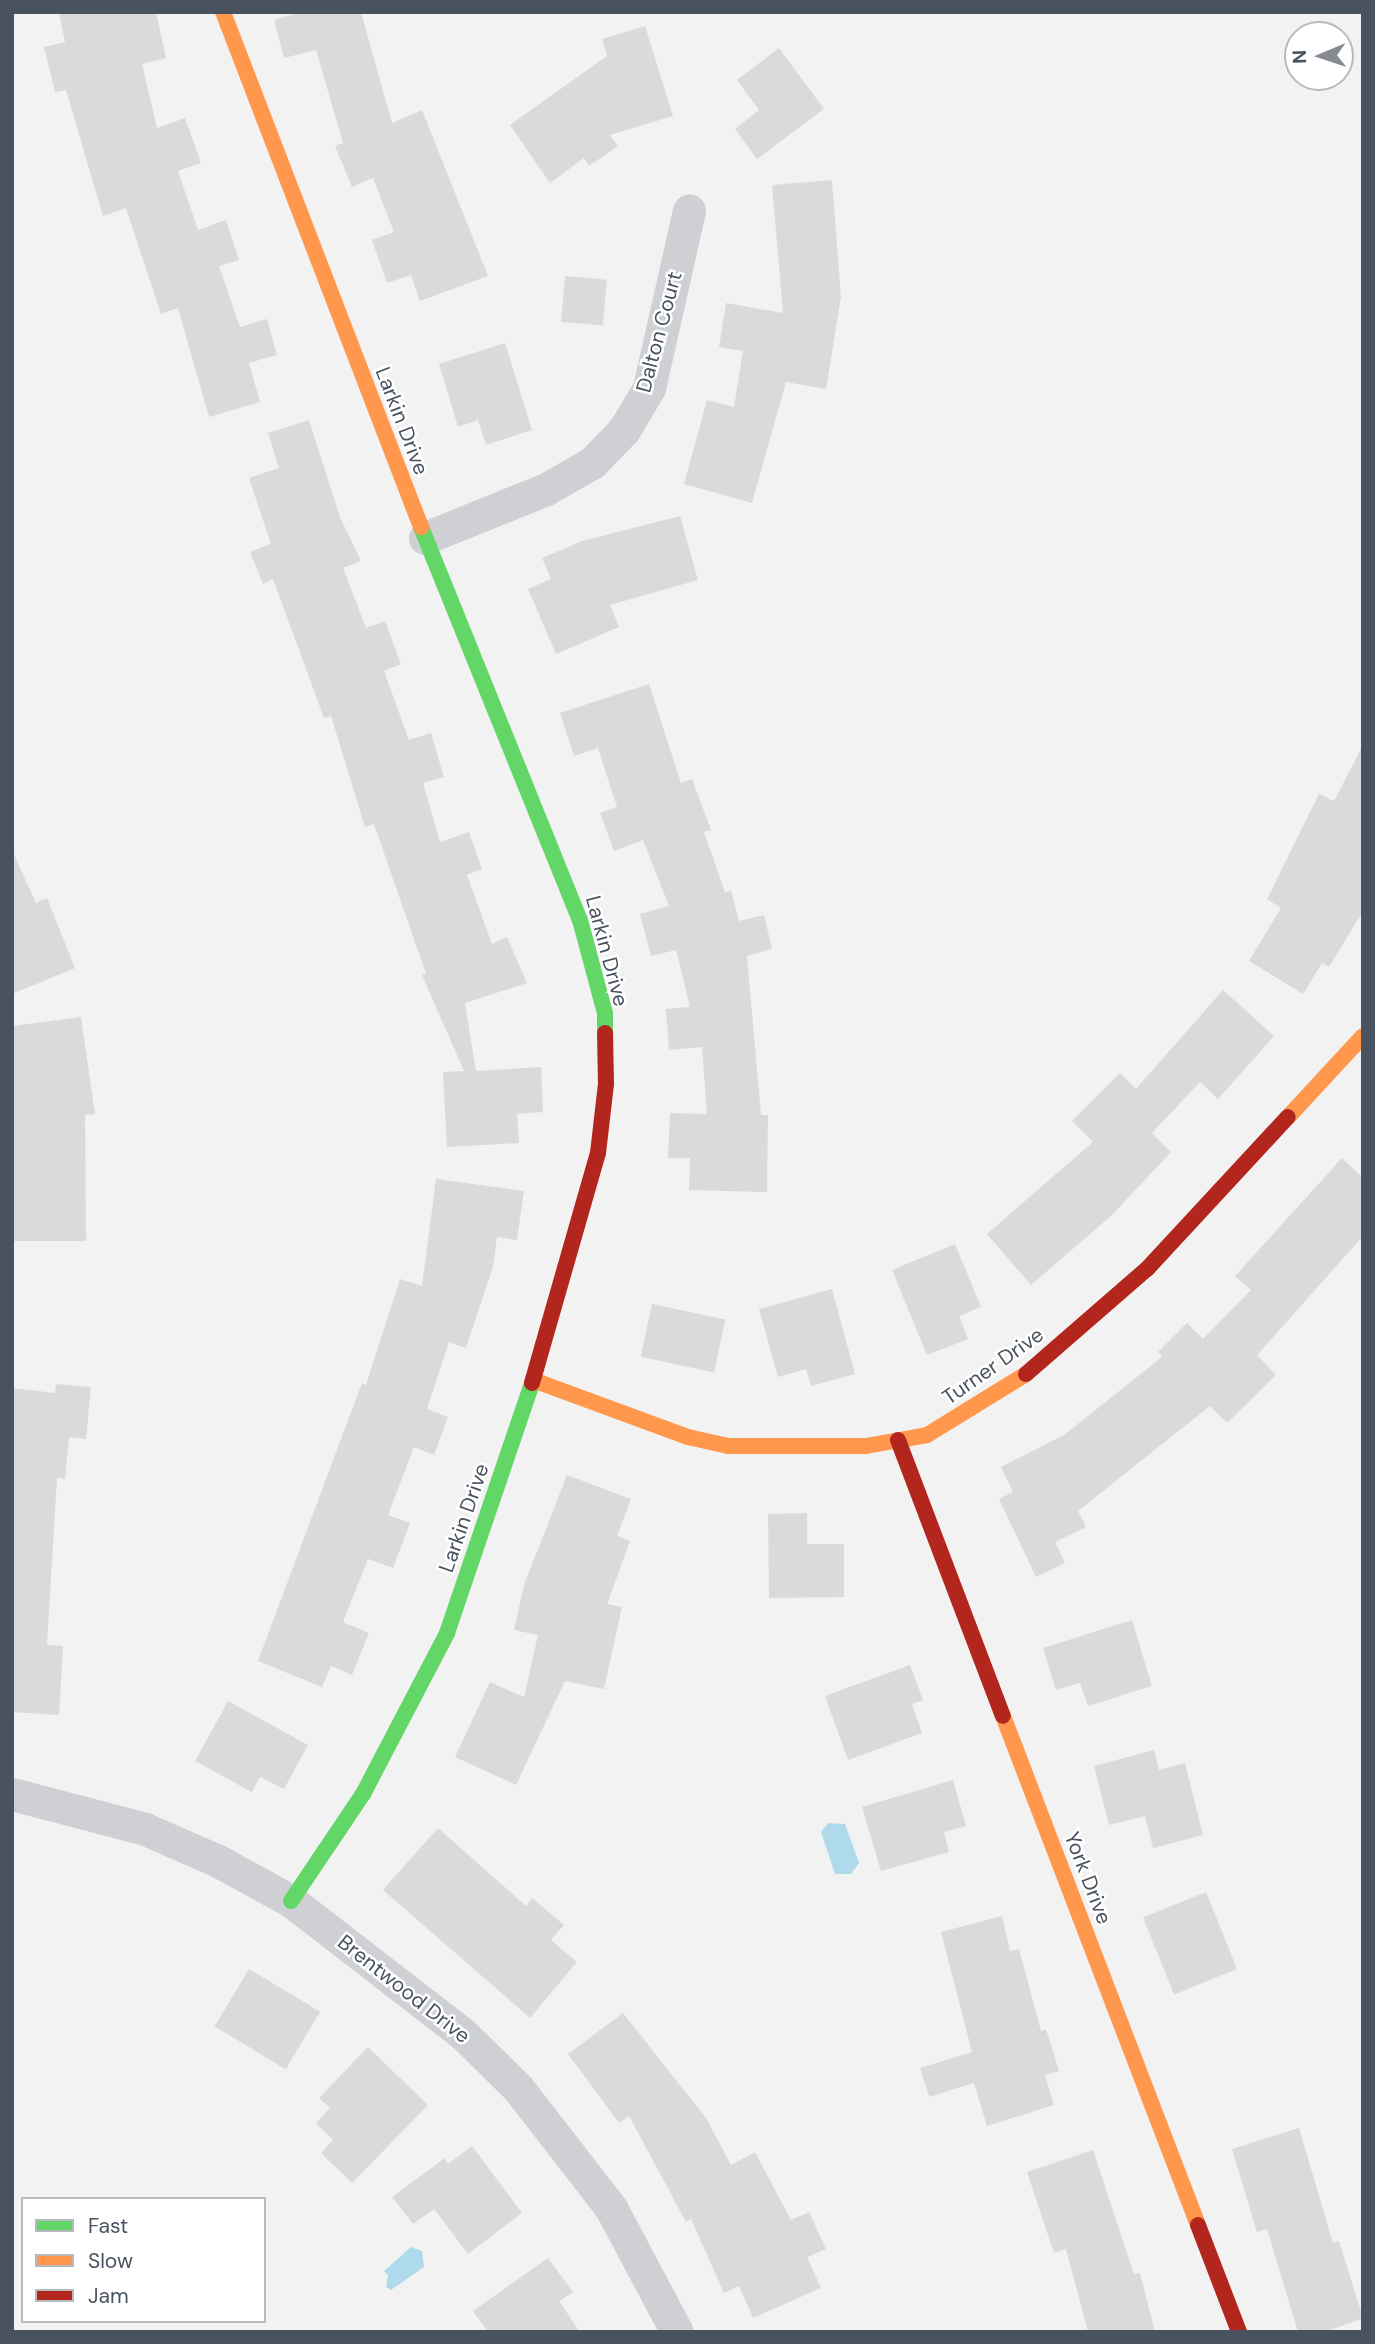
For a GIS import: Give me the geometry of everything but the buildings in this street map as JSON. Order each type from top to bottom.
[{"type":"street","name":"Larkin Drive","points":[[223,12],[425,538],[580,920],[605,1013],[606,1084],[598,1153],[533,1380],[447,1633],[363,1794],[290,1901]]},
{"type":"street","name":"Dalton Court","points":[[425,538],[546,489],[592,463],[624,430],[649,388],[689,211]]},
{"type":"street","name":"Turner Drive","points":[[533,1380],[688,1437],[728,1446],[866,1446],[927,1435],[982,1404],[1030,1371],[1147,1269],[1363,1036]]},
{"type":"street","name":"York Drive","points":[[898,1440],[1239,2332]]},
{"type":"street","name":"Brentwood Drive","points":[[12,1794],[145,1829],[220,1862],[290,1901],[463,2034],[518,2088],[611,2208],[677,2332]]},
{"type":"water","points":[[828,1823],[845,1824],[859,1863],[851,1874],[835,1874],[821,1832]]},
{"type":"water","points":[[411,2247],[422,2251],[424,2267],[391,2290],[386,2287],[388,2275],[384,2271]]},
{"type":"traffic: fast","points":[[421,527],[580,920],[605,1013],[605,1033]]},
{"type":"traffic: fast","points":[[291,1901],[363,1794],[447,1633],[532,1383]]},
{"type":"traffic: slow","points":[[223,12],[421,527]]},
{"type":"traffic: slow","points":[[1288,1117],[1363,1036]]},
{"type":"traffic: slow","points":[[533,1380],[688,1437],[728,1446],[866,1446],[927,1435],[1026,1374]]},
{"type":"traffic: slow","points":[[1003,1716],[1198,2225]]},
{"type":"traffic: jam","points":[[532,1383],[598,1153],[606,1084],[605,1033]]},
{"type":"traffic: jam","points":[[1026,1374],[1147,1269],[1288,1117]]},
{"type":"traffic: jam","points":[[898,1440],[1003,1716]]},
{"type":"traffic: jam","points":[[1198,2225],[1239,2332]]}]
